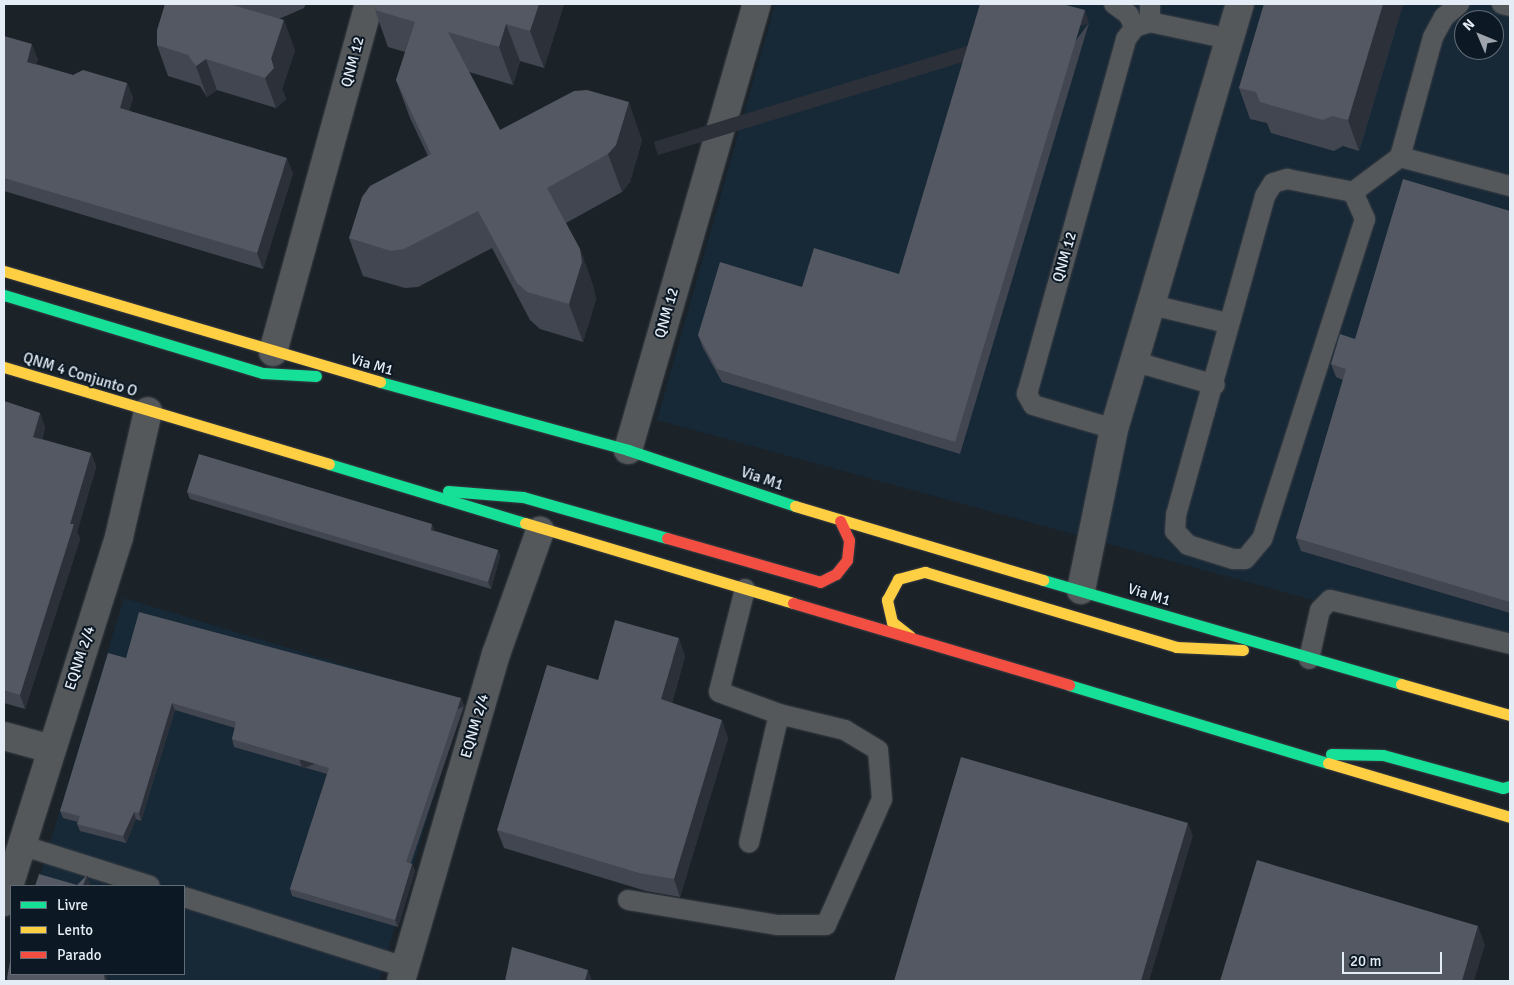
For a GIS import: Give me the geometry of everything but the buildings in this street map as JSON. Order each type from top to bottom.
[{"type":"main road","name":"Via M1","points":[[4,271],[274,352],[628,450],[840,521],[1081,590],[1309,660],[1510,715]]},
{"type":"main road","points":[[4,295],[263,373],[372,380]]},
{"type":"main road","name":"QNM 4 Conjunto O","points":[[4,368],[148,411]]},
{"type":"main road","points":[[148,411],[540,531],[910,636],[1510,818]]},
{"type":"main road","points":[[399,487],[523,497],[820,582],[836,574],[848,560],[850,540],[840,521]]},
{"type":"main road","points":[[910,636],[892,622],[887,600],[898,579],[925,572],[1176,647],[1285,652]]},
{"type":"main road","points":[[1292,753],[1384,755],[1503,788],[1510,786]]},
{"type":"street","name":"QNM 12","points":[[274,352],[369,4]]},
{"type":"street","name":"QNM 12","points":[[628,450],[756,4]]},
{"type":"street","points":[[1081,590],[1114,429],[1136,362],[1240,4]]},
{"type":"street","name":"EQNM 2/4","points":[[4,902],[119,537],[148,411]]},
{"type":"street","name":"EQNM 2/4","points":[[403,974],[496,654],[540,531]]},
{"type":"street","points":[[4,736],[51,749]]},
{"type":"lane","points":[[1114,4],[1128,14],[1230,39]]},
{"type":"lane","points":[[1353,192],[1365,219],[1262,539],[1245,559],[1188,545],[1175,531],[1215,385],[1227,322],[1273,183],[1287,179],[1353,192],[1400,157],[1432,37],[1444,18],[1459,4]]},
{"type":"lane","points":[[1502,4],[1510,6]]},
{"type":"lane","name":"QNM 12","points":[[1114,429],[1033,405],[1027,394],[1126,39],[1145,17]]},
{"type":"lane","points":[[1400,157],[1510,186]]},
{"type":"lane","points":[[1152,305],[1227,322]]},
{"type":"lane","points":[[1136,362],[1215,385]]},
{"type":"lane","points":[[628,900],[778,925],[826,925],[882,799],[878,750],[845,730],[779,714],[719,692],[745,589]]},
{"type":"lane","points":[[1309,660],[1320,610],[1330,600],[1510,644]]},
{"type":"lane","points":[[749,842],[779,714]]},
{"type":"lane","points":[[21,846],[147,885]]},
{"type":"lane","points":[[185,897],[403,974]]},
{"type":"shaded area","points":[[775,4],[1510,4],[1510,654],[657,420]]},
{"type":"shaded area","points":[[124,598],[462,701],[379,981],[8,981],[10,974],[185,975],[185,885],[37,885]]},
{"type":"traffic: fast","points":[[4,295],[263,373],[316,376]]},
{"type":"traffic: fast","points":[[380,382],[628,450],[795,506]]},
{"type":"traffic: fast","points":[[329,464],[525,523]]},
{"type":"traffic: fast","points":[[448,491],[523,497],[667,538]]},
{"type":"traffic: fast","points":[[1043,580],[1401,684]]},
{"type":"traffic: fast","points":[[1069,685],[1328,763]]},
{"type":"traffic: fast","points":[[1331,754],[1383,755],[1503,788],[1510,786]]},
{"type":"traffic: slow","points":[[4,271],[380,382]]},
{"type":"traffic: slow","points":[[4,367],[329,464]]},
{"type":"traffic: slow","points":[[795,506],[1043,580]]},
{"type":"traffic: slow","points":[[525,523],[793,603]]},
{"type":"traffic: slow","points":[[910,636],[892,622],[887,600],[898,579],[925,572],[1176,647],[1243,650]]},
{"type":"traffic: slow","points":[[1401,684],[1510,715]]},
{"type":"traffic: slow","points":[[1328,763],[1510,817]]},
{"type":"traffic: jam","points":[[667,538],[820,582],[836,574],[847,560],[849,540],[840,521]]},
{"type":"traffic: jam","points":[[793,603],[1069,685]]}]
